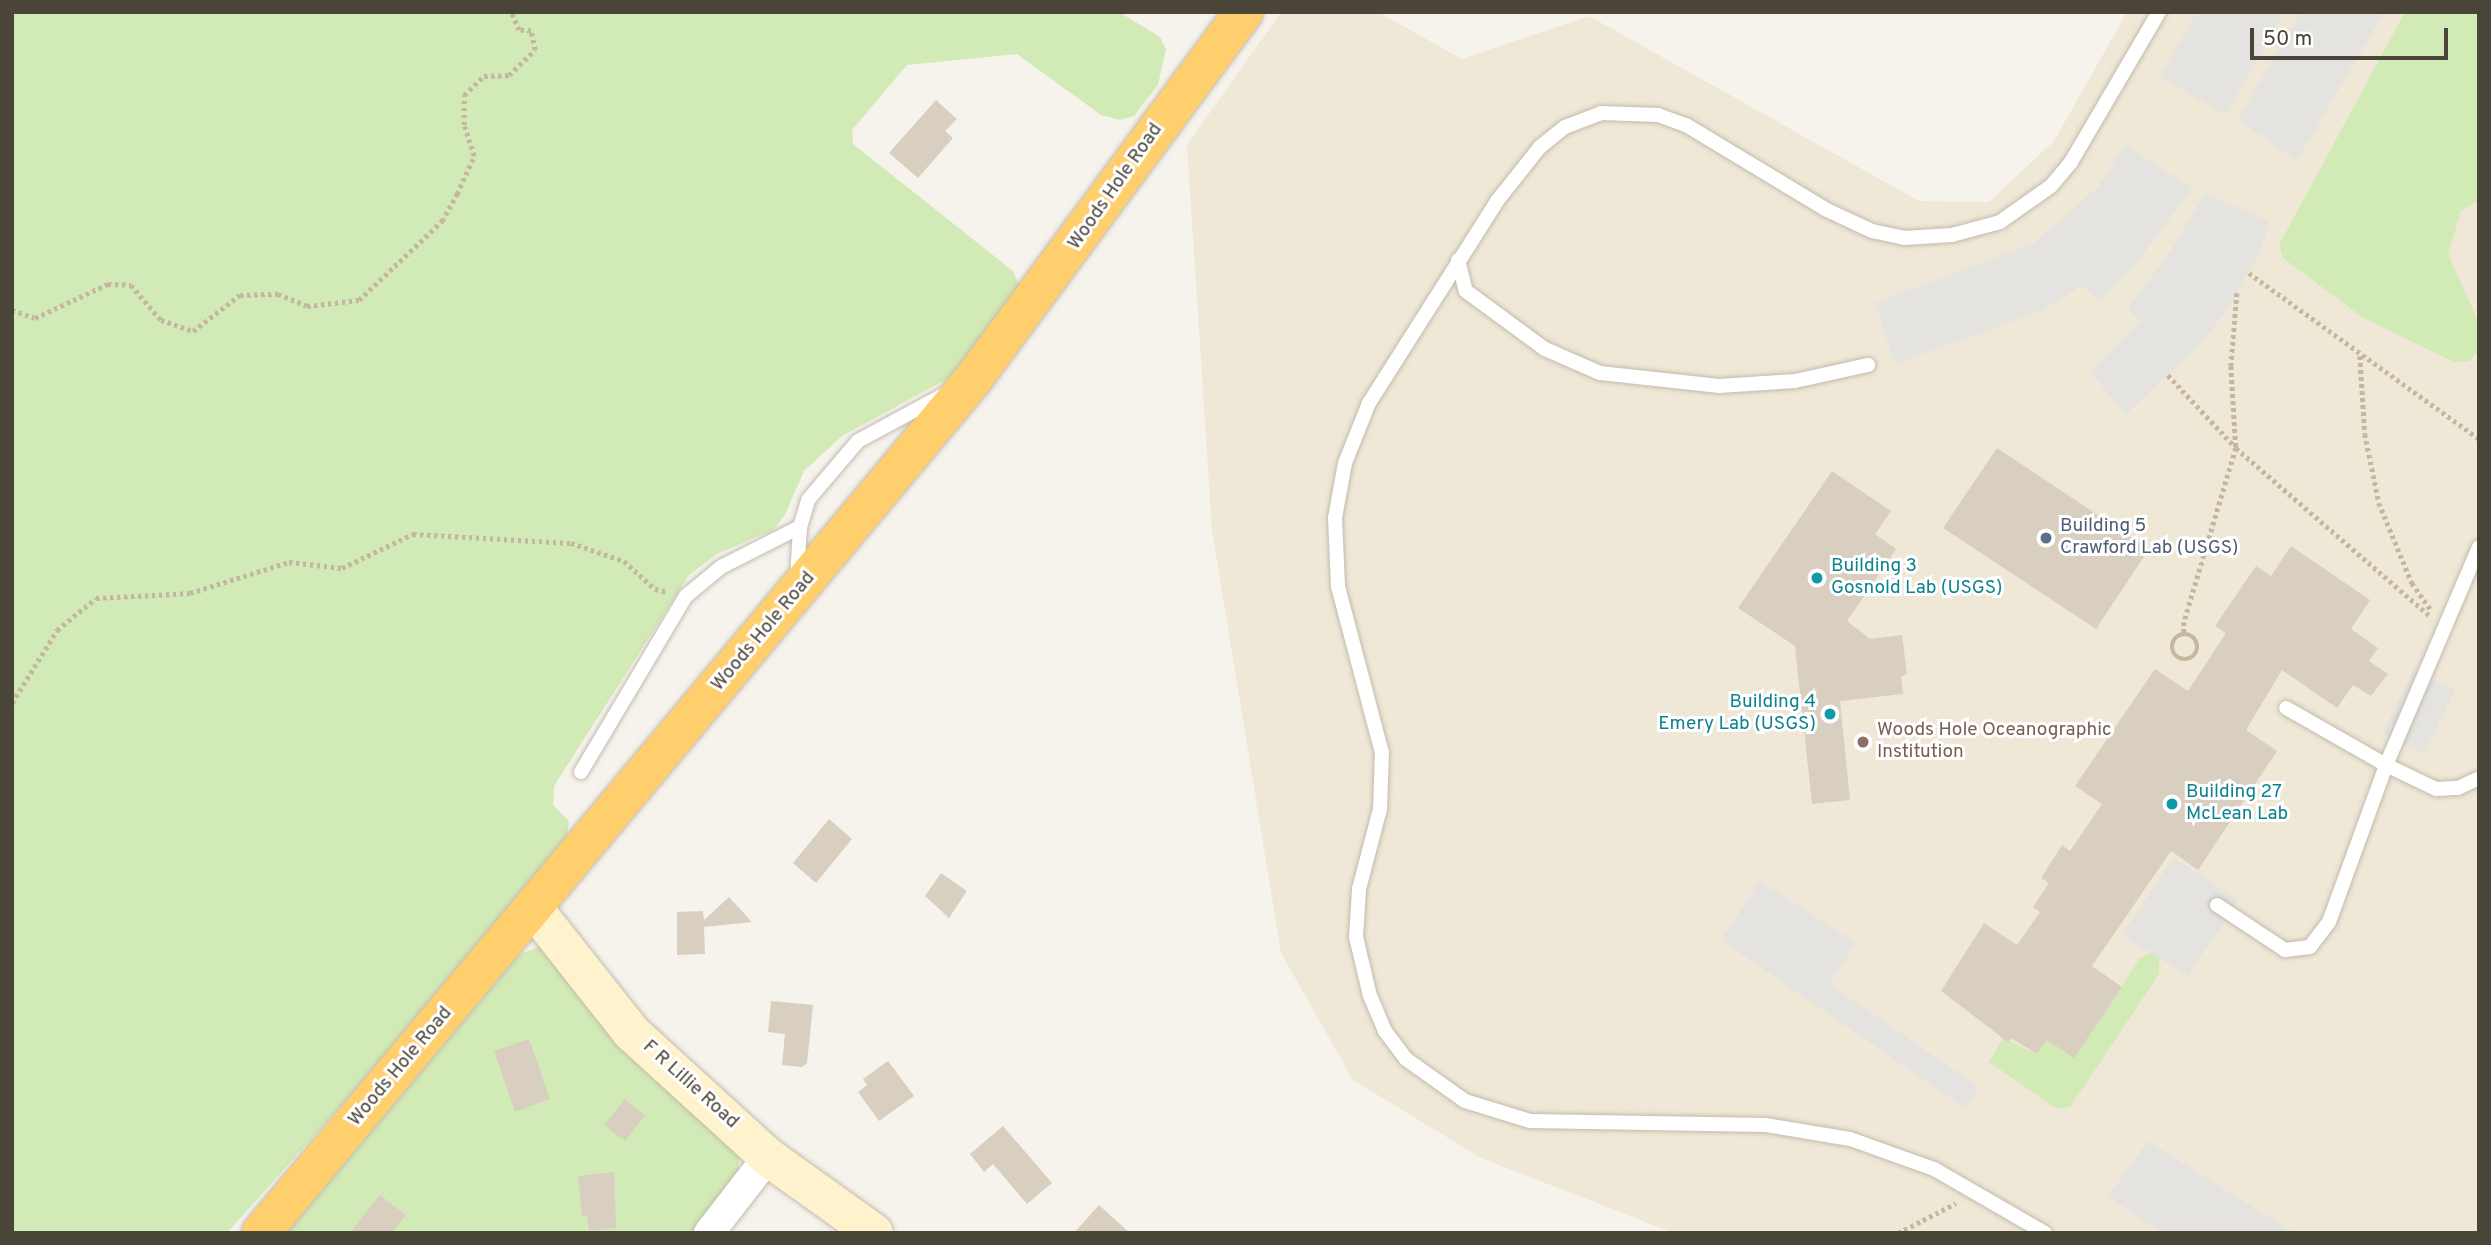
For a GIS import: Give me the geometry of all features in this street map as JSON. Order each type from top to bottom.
[{"type":"highway","name":"Woods Hole Road","points":[[261,1233],[534,909],[974,378],[1244,12]]},
{"type":"street","name":"F R Lillie Road","points":[[534,909],[631,1032],[768,1157],[874,1233]]},
{"type":"street","points":[[709,1233],[768,1157]]},
{"type":"lane","points":[[2045,1233],[1978,1193],[1911,1158],[1821,1132],[1731,1124],[1550,1123],[1506,1116],[1465,1101],[1432,1081],[1406,1059],[1385,1031],[1360,966],[1356,937],[1359,888],[1380,809],[1382,753],[1338,586],[1335,518],[1345,463],[1364,414],[1458,260],[1540,147],[1565,127],[1601,113],[1641,112],[1686,125],[1827,210],[1887,236],[1935,237],[1992,225],[2027,206],[2063,173],[2159,12]]},
{"type":"lane","points":[[1458,260],[1466,291],[1545,349],[1600,373],[1719,386],[1796,380],[1868,365]]},
{"type":"lane","points":[[796,594],[800,527],[808,500],[858,441],[974,378]]},
{"type":"lane","points":[[581,772],[686,596],[721,567],[800,527]]},
{"type":"lane","points":[[2217,905],[2285,950],[2310,947],[2329,922],[2386,765],[2442,626],[2479,547]]},
{"type":"lane","points":[[2286,708],[2386,765],[2436,789],[2458,788],[2479,778]]},
{"type":"path","points":[[12,310],[35,318],[108,284],[131,285],[161,320],[193,331],[240,295],[278,294],[307,306],[359,300],[442,221],[457,194],[474,156],[464,125],[464,95],[484,76],[509,75],[535,50],[531,32],[519,30],[511,12]]},
{"type":"path","points":[[2249,273],[2360,356],[2479,439]]},
{"type":"path","points":[[2185,635],[2184,622],[2236,448],[2231,366],[2237,293]]},
{"type":"path","points":[[2360,356],[2365,434],[2379,503],[2412,583],[2442,626]]},
{"type":"path","points":[[2168,375],[2236,448],[2442,626]]},
{"type":"path","points":[[12,703],[57,630],[96,598],[190,593],[289,562],[342,568],[414,534],[571,543],[625,561],[655,589],[686,596]]},
{"type":"path","points":[[2185,635],[2193,637],[2198,648],[2194,656],[2185,660],[2175,656],[2172,646],[2185,635]]},
{"type":"path","points":[[1898,1233],[1978,1193]]},
{"type":"shaded area","name":"Woods Hole Oceanographic Institution","points":[[1281,12],[1378,12],[1462,59],[1589,16],[1919,201],[1989,202],[2054,141],[2127,12],[2479,12],[2479,1233],[1674,1233],[1481,1158],[1353,1080],[1281,953],[1212,530],[1187,145]]},
{"type":"shaded area","points":[[2197,12],[2284,12],[2226,115],[2160,77]]},
{"type":"shaded area","points":[[2300,12],[2384,12],[2297,161],[2238,120]]},
{"type":"shaded area","points":[[2125,145],[2192,188],[2137,263],[2099,300],[2081,286],[2041,311],[1895,364],[1875,303],[2034,243],[2098,187]]},
{"type":"shaded area","points":[[2205,193],[2269,222],[2261,251],[2225,313],[2195,350],[2126,414],[2090,372],[2141,322],[2128,308],[2168,255]]},
{"type":"shaded area","points":[[2413,670],[2455,690],[2424,754],[2383,733]]},
{"type":"shaded area","points":[[2173,858],[2239,900],[2188,976],[2122,935]]},
{"type":"shaded area","points":[[1760,881],[1856,943],[1829,984],[1979,1087],[1965,1108],[1721,940]]},
{"type":"shaded area","points":[[2148,1141],[2294,1233],[2161,1233],[2108,1196]]},
{"type":"green space","points":[[12,12],[1119,12],[1160,37],[1166,49],[1158,85],[1134,116],[1120,120],[1101,115],[1017,54],[907,65],[852,130],[853,144],[1013,271],[1019,284],[1016,296],[954,375],[842,436],[804,471],[785,515],[773,530],[717,554],[689,575],[554,786],[553,805],[569,821],[566,846],[413,1025],[227,1233],[12,1233]]},
{"type":"green space","points":[[2405,12],[2479,12],[2479,200],[2461,211],[2448,254],[2478,321],[2479,351],[2469,361],[2454,362],[2362,317],[2283,258],[2279,245]]},
{"type":"green space","points":[[540,946],[739,1152],[739,1180],[698,1233],[286,1233],[519,955]]},
{"type":"green space","points":[[2153,952],[2159,956],[2159,974],[2070,1107],[2057,1109],[1989,1062],[2003,1038],[2036,1054],[2047,1040],[2121,987],[2140,958]]},
{"type":"building","points":[[936,100],[957,119],[945,131],[953,138],[918,178],[889,153]]},
{"type":"building","name":"Building 5 Crawford Lab (USGS)","points":[[1997,448],[2149,549],[2096,629],[1943,528]]},
{"type":"building","points":[[1832,471],[1891,511],[1875,534],[1896,549],[1847,621],[1870,639],[1902,635],[1907,674],[1901,677],[1903,694],[1840,701],[1850,800],[1812,804],[1795,646],[1738,608]]},
{"type":"building","name":"Building 27 McLean Lab","points":[[2291,546],[2370,600],[2351,629],[2378,648],[2369,661],[2388,674],[2371,696],[2353,685],[2337,708],[2282,670],[2246,730],[2277,751],[2198,870],[2171,851],[2092,966],[2122,987],[2074,1058],[2047,1040],[2037,1054],[2011,1038],[2008,1042],[1941,991],[1984,923],[2017,945],[2040,912],[2033,907],[2049,883],[2041,878],[2062,845],[2070,851],[2102,804],[2075,786],[2155,669],[2188,691],[2226,633],[2215,626],[2256,566],[2271,576]]},
{"type":"building","points":[[829,819],[852,839],[816,883],[793,863]]},
{"type":"building","points":[[941,873],[967,891],[949,918],[925,896]]},
{"type":"building","points":[[729,897],[752,922],[704,927],[705,954],[677,955],[677,912],[703,911],[704,920]]},
{"type":"building","points":[[771,1001],[813,1005],[807,1063],[802,1067],[782,1065],[785,1034],[768,1032]]},
{"type":"building","points":[[529,1039],[550,1099],[515,1112],[494,1051]]},
{"type":"building","points":[[888,1061],[914,1096],[879,1121],[858,1092],[867,1085],[863,1079]]},
{"type":"building","points":[[625,1099],[645,1115],[625,1141],[604,1125]]},
{"type":"building","points":[[1003,1126],[1052,1183],[1027,1204],[993,1164],[984,1172],[970,1154]]},
{"type":"building","points":[[614,1172],[616,1228],[589,1231],[587,1215],[582,1216],[578,1176]]},
{"type":"building","points":[[380,1195],[406,1215],[392,1233],[350,1233]]},
{"type":"building","points":[[1099,1205],[1130,1233],[1074,1233]]},
{"type":"place","name":"Building 5 Crawford Lab (USGS)","points":[[2046,538]]},
{"type":"place","name":"Building 3 Gosnold Lab (USGS)","points":[[1817,578]]},
{"type":"place","name":"Building 4 Emery Lab (USGS)","points":[[1830,714]]},
{"type":"place","name":"Woods Hole Oceanographic Institution","points":[[1863,742]]},
{"type":"place","name":"Building 27 McLean Lab","points":[[2172,804]]}]
